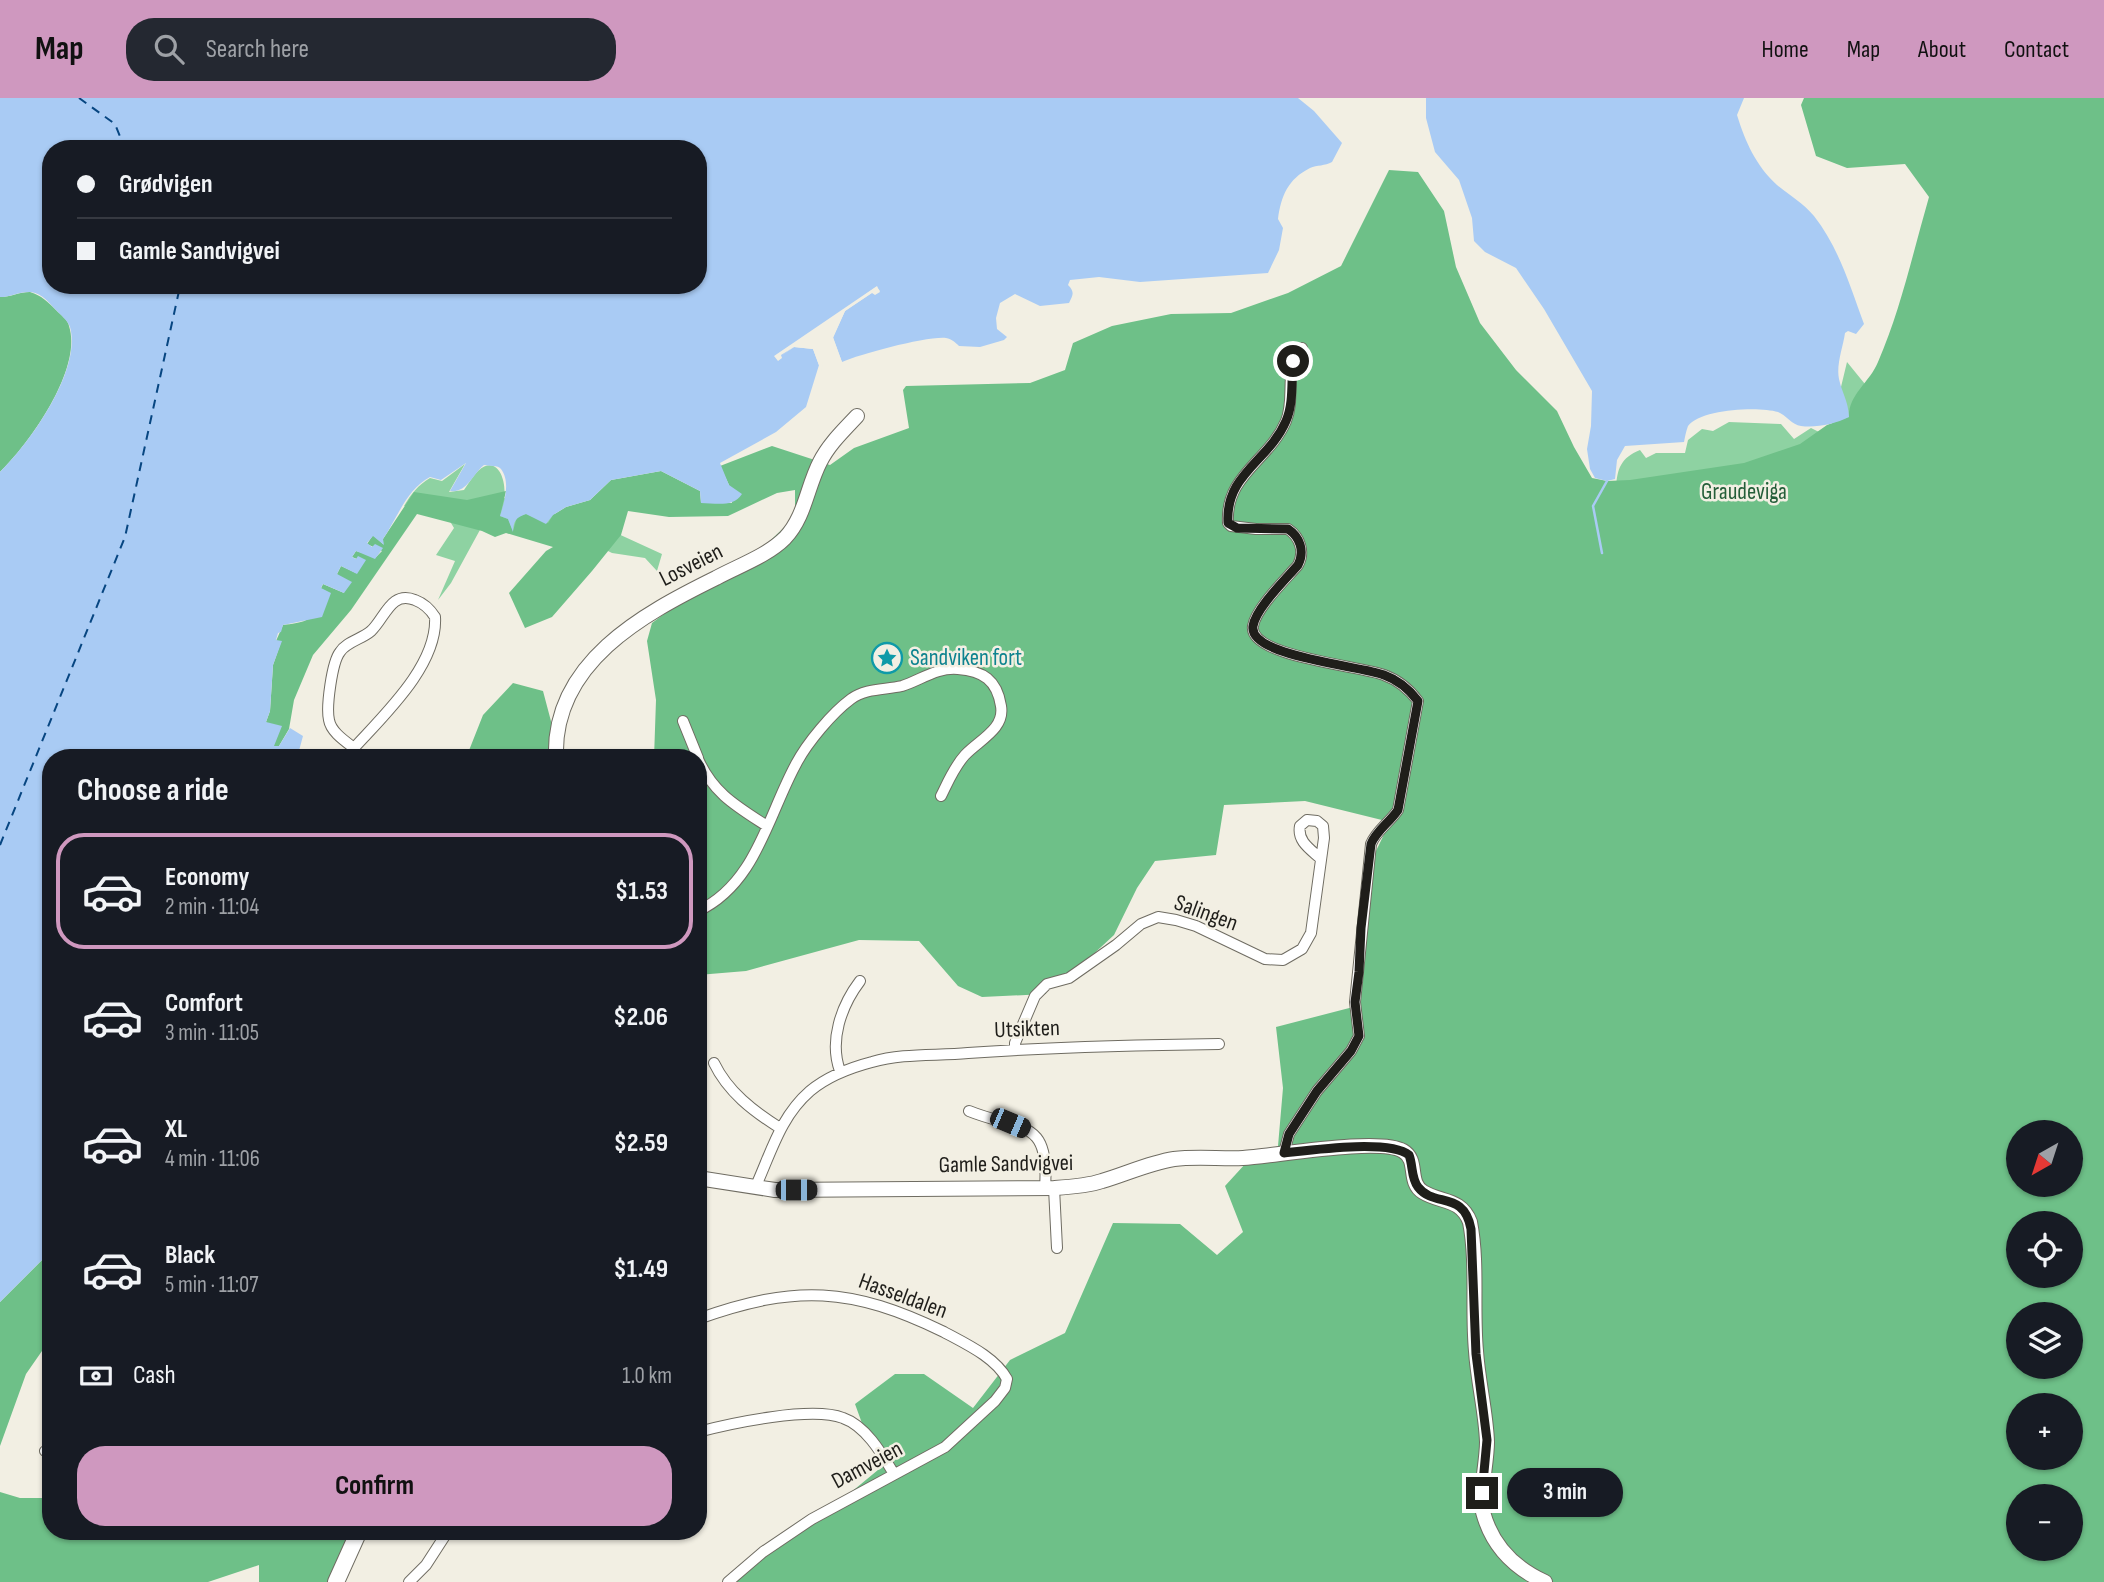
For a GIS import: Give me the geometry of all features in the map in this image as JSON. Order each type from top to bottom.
[{"type":"main road","points":[[336,1582],[355,1540]]},
{"type":"street","points":[[1284,1153],[1289,1134],[1317,1091],[1351,1051],[1359,1036],[1355,1002],[1371,844],[1372,839],[1398,810],[1418,701],[1403,685],[1383,674],[1299,657],[1276,649],[1252,629],[1259,612],[1298,565],[1302,550],[1299,541],[1288,529],[1237,528],[1228,523],[1227,512],[1238,481],[1273,444],[1288,418],[1293,361],[1302,348]]},
{"type":"street","name":"Losveien","points":[[555,749],[561,715],[590,663],[621,633],[669,601],[782,541],[797,524],[824,454],[857,416]]},
{"type":"street","points":[[348,749],[329,722],[329,697],[335,661],[341,650],[372,631],[398,598],[408,597],[420,602],[435,617],[436,628],[429,650],[411,682],[354,749]]},
{"type":"street","points":[[707,907],[731,887],[752,862],[796,762],[814,737],[851,698],[867,691],[902,686],[943,670],[972,670],[986,676],[998,690],[1001,720],[965,755],[941,796]]},
{"type":"street","points":[[682,721],[694,749]]},
{"type":"street","points":[[707,779],[715,789],[767,825]]},
{"type":"street","name":"Salingen","points":[[1015,1049],[1015,1043],[1035,996],[1047,985],[1069,978],[1141,924],[1158,917],[1196,926],[1265,959],[1283,960],[1302,949],[1311,933],[1320,858]]},
{"type":"street","points":[[839,1072],[835,1047],[838,1030],[845,1006],[860,981]]},
{"type":"street","name":"Utsikten","points":[[755,1188],[780,1128],[810,1091],[839,1072],[874,1061],[1015,1049],[1219,1044]]},
{"type":"street","points":[[714,1063],[722,1080],[732,1090],[780,1128]]},
{"type":"street","points":[[969,1111],[1010,1123],[1039,1139],[1046,1156],[1057,1248]]},
{"type":"street","name":"Gamle Sandvigvei","points":[[707,1180],[775,1190],[1050,1188],[1100,1182],[1176,1158],[1245,1158],[1332,1148],[1397,1148],[1409,1155],[1413,1179],[1419,1188],[1427,1194],[1457,1204],[1465,1211],[1471,1229],[1476,1354],[1487,1440],[1483,1511],[1493,1538],[1501,1548],[1522,1570],[1545,1582]]},
{"type":"street","name":"Hasseldalen","points":[[707,1316],[765,1299],[814,1294],[856,1298],[894,1310],[956,1338],[1002,1370]]},
{"type":"street","name":"Damveien","points":[[727,1582],[763,1552],[812,1519],[945,1447],[980,1416],[1005,1388],[1007,1380],[1002,1370]]},
{"type":"street","points":[[707,1430],[823,1413],[845,1418],[859,1427],[884,1457],[894,1474]]},
{"type":"street","points":[[409,1582],[426,1565],[442,1540]]},
{"type":"green space","name":"Graudeviga","points":[[1804,98],[2104,98],[2104,1582],[726,1582],[838,1503],[884,1465],[863,1426],[855,1404],[895,1374],[924,1374],[973,1408],[1010,1360],[1065,1333],[1113,1223],[1180,1224],[1217,1255],[1243,1232],[1225,1186],[1246,1163],[1278,1146],[1283,1088],[1276,1027],[1357,1006],[1375,853],[1390,822],[1305,801],[1224,805],[1216,855],[1155,861],[1137,888],[1114,935],[1073,973],[1047,983],[1046,994],[982,997],[958,986],[919,941],[859,940],[746,971],[707,974],[707,749],[654,749],[656,700],[647,641],[652,623],[699,588],[751,559],[795,517],[795,490],[777,493],[728,516],[669,517],[628,511],[621,535],[552,617],[525,628],[509,593],[546,551],[553,547],[506,533],[495,537],[417,514],[351,610],[313,655],[294,700],[289,729],[279,746],[274,746],[266,722],[270,711],[273,665],[281,642],[276,641],[283,625],[309,618],[323,584],[344,593],[337,574],[341,566],[356,573],[357,559],[352,557],[356,551],[376,557],[382,551],[367,544],[373,535],[383,544],[383,539],[414,492],[467,500],[506,491],[500,516],[508,519],[513,531],[517,517],[526,514],[548,523],[553,515],[566,507],[590,500],[611,480],[661,471],[700,491],[701,503],[732,503],[729,485],[720,466],[772,446],[830,465],[854,448],[909,428],[903,390],[906,386],[1030,383],[1065,370],[1073,343],[1112,326],[1171,314],[1231,313],[1288,293],[1341,266],[1389,170],[1418,172],[1444,211],[1456,267],[1480,323],[1516,370],[1557,411],[1592,478],[1607,481],[1630,480],[1744,463],[1800,444],[1827,425],[1849,417],[1852,402],[1874,369],[1886,342],[1929,197],[1905,164],[1847,168],[1816,156],[1801,105]]},
{"type":"green space","points":[[30,292],[44,299],[67,322],[71,343],[68,363],[51,405],[25,443],[0,472],[0,297]]},
{"type":"green space","points":[[1847,362],[1939,475],[1616,489],[1621,465],[1634,453],[1640,450],[1646,458],[1656,453],[1685,453],[1688,440],[1702,429],[1713,431],[1729,422],[1781,424],[1794,439],[1811,428],[1829,437]]},
{"type":"green space","points":[[465,464],[449,492],[464,490],[478,471],[491,465],[500,472],[504,484],[504,498],[614,532],[662,554],[657,571],[645,558],[612,553],[578,536],[512,534],[481,528],[451,583],[438,600],[455,561],[436,555],[454,528],[445,513],[404,506],[415,490],[430,478],[442,481]]},
{"type":"green space","points":[[513,683],[543,691],[555,749],[470,749],[483,715]]},
{"type":"green space","points":[[42,1260],[42,1351],[26,1374],[0,1446],[0,1302]]},
{"type":"green space","points":[[0,1492],[20,1498],[42,1498],[42,1540],[357,1540],[342,1582],[259,1582],[259,1565],[208,1582],[0,1582]]},
{"type":"water","points":[[0,98],[1298,98],[1314,111],[1342,143],[1332,162],[1302,172],[1287,189],[1278,219],[1283,228],[1279,250],[1268,273],[1140,282],[1099,277],[1070,280],[1068,285],[1073,294],[1069,303],[1040,306],[1015,294],[1000,303],[996,318],[997,329],[1007,337],[1004,340],[980,347],[959,346],[952,340],[937,338],[878,350],[842,362],[833,338],[845,311],[873,292],[880,291],[876,287],[781,356],[794,347],[813,349],[819,365],[806,407],[776,432],[720,463],[729,485],[742,494],[734,501],[723,504],[701,503],[700,491],[661,471],[611,480],[590,500],[566,507],[553,515],[546,524],[526,514],[522,515],[516,520],[513,532],[508,519],[500,516],[505,499],[506,480],[500,468],[484,465],[465,486],[456,491],[450,491],[466,463],[441,480],[430,477],[409,497],[383,539],[384,545],[373,536],[367,543],[372,547],[375,544],[383,548],[375,559],[356,551],[352,557],[356,559],[358,556],[366,560],[357,574],[341,566],[337,574],[352,582],[344,593],[323,584],[321,588],[331,593],[322,617],[283,625],[278,633],[276,640],[282,641],[273,665],[270,711],[266,722],[282,726],[274,746],[279,746],[290,728],[303,736],[299,749],[42,749],[42,1260],[0,1302],[0,472],[25,443],[51,405],[68,364],[72,344],[68,323],[42,296],[27,292],[0,297]]},
{"type":"water","points":[[1426,98],[1744,98],[1737,115],[1752,153],[1770,178],[1810,211],[1823,228],[1843,268],[1864,324],[1856,334],[1848,331],[1845,333],[1839,362],[1838,374],[1849,417],[1825,425],[1807,426],[1798,425],[1781,413],[1769,410],[1730,410],[1704,416],[1688,426],[1684,442],[1625,446],[1617,460],[1615,479],[1607,481],[1595,478],[1590,469],[1587,449],[1592,391],[1544,309],[1516,268],[1485,252],[1474,241],[1472,218],[1459,180],[1435,152],[1426,118]]},
{"type":"pier","points":[[877,286],[880,292],[875,295],[872,293],[845,311],[833,337],[843,365],[839,363],[829,338],[839,316],[799,344],[816,347],[823,364],[821,371],[813,349],[794,347],[781,355],[782,358],[778,361],[774,356]]},
{"type":"waterway","points":[[1602,553],[1593,506],[1607,481]]},
{"type":"ferry route","points":[[79,98],[115,124],[121,140]]},
{"type":"ferry route","points":[[0,845],[125,537],[178,294]]},
{"type":"place","name":"Sandviken fort","points":[[887,658]]},
{"type":"route","points":[[1293,361],[1288,418],[1273,444],[1233,488],[1227,512],[1228,523],[1237,528],[1288,529],[1294,533],[1302,550],[1298,565],[1259,612],[1252,629],[1261,640],[1276,649],[1299,657],[1383,674],[1403,685],[1418,701],[1398,810],[1372,839],[1371,844],[1355,1002],[1359,1036],[1356,1044],[1317,1091],[1289,1134],[1284,1153],[1332,1148],[1397,1148],[1409,1155],[1413,1179],[1419,1188],[1427,1194],[1457,1204],[1465,1211],[1471,1229],[1476,1354],[1487,1440],[1482,1493]]}]
